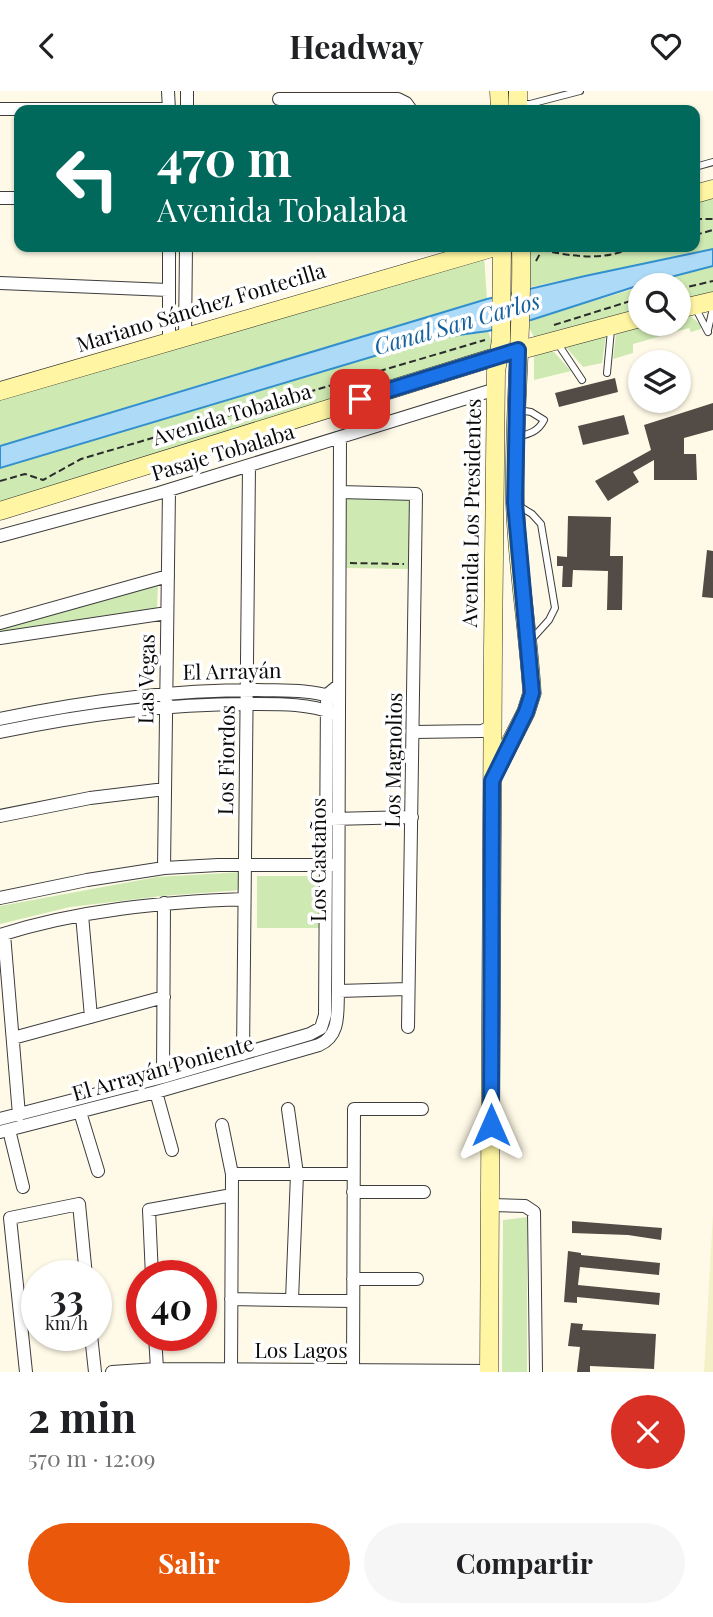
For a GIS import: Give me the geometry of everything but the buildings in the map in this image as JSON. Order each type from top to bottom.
[{"type":"street","points":[[279,100],[374,104],[402,100],[406,105]]},
{"type":"street","points":[[499,101],[518,102]]},
{"type":"street","points":[[169,252],[167,291],[177,341]]},
{"type":"street","points":[[177,341],[186,252]]},
{"type":"street","name":"Mariano Sánchez Fontecilla","points":[[0,391],[477,252]]},
{"type":"street","name":"Avenida Los Presidentes","points":[[489,1372],[495,458],[502,252]]},
{"type":"street","name":"Avenida Los Presidentes","points":[[492,781],[526,712],[532,693],[515,503],[521,252]]},
{"type":"street","points":[[0,283],[167,291]]},
{"type":"street","points":[[691,306],[713,301]]},
{"type":"street","name":"Avenida Tobalaba","points":[[0,511],[498,342],[520,341],[551,333],[628,321]]},
{"type":"street","name":"Pasaje Tobalaba","points":[[0,536],[169,490],[496,389]]},
{"type":"street","points":[[496,420],[504,428],[516,424]]},
{"type":"street","name":"Los Castaños","points":[[321,1028],[325,1016],[332,865],[333,697],[339,685],[341,437]]},
{"type":"street","points":[[495,458],[505,453],[515,458]]},
{"type":"street","name":"Los Fiordos","points":[[243,1054],[249,466]]},
{"type":"street","name":"Las Vegas","points":[[164,868],[169,490]]},
{"type":"street","name":"Los Magnolios","points":[[340,492],[416,493],[408,1027]]},
{"type":"street","points":[[0,623],[168,576]]},
{"type":"street","points":[[0,638],[167,613]]},
{"type":"street","name":"El Arrayán","points":[[0,719],[68,706],[166,693],[304,691],[333,697]]},
{"type":"street","name":"El Arrayán","points":[[0,732],[81,716],[166,707],[246,704],[310,706],[333,713]]},
{"type":"street","points":[[414,732],[482,731],[493,726],[503,733],[516,731]]},
{"type":"street","points":[[0,816],[90,797],[165,789]]},
{"type":"street","points":[[332,819],[412,817]]},
{"type":"street","points":[[0,899],[87,880],[164,868],[332,865]]},
{"type":"street","name":"Los Castaños","points":[[332,865],[338,991],[337,1022],[332,1035]]},
{"type":"street","points":[[19,1115],[2,934],[82,915],[164,903],[244,899]]},
{"type":"street","points":[[163,1077],[164,903]]},
{"type":"street","points":[[82,915],[91,1017]]},
{"type":"street","points":[[338,991],[408,989]]},
{"type":"street","points":[[13,1038],[164,997]]},
{"type":"street","name":"El Arrayán Poniente","points":[[0,1119],[163,1077],[310,1034],[321,1028]]},
{"type":"street","name":"El Arrayán Poniente","points":[[4,1131],[156,1092],[319,1045],[332,1035]]},
{"type":"street","points":[[156,1092],[172,1150]]},
{"type":"street","points":[[288,1109],[297,1174],[292,1300]]},
{"type":"street","points":[[353,1371],[354,1109],[422,1109]]},
{"type":"street","points":[[80,1112],[98,1171]]},
{"type":"street","points":[[222,1125],[232,1174],[231,1371]]},
{"type":"street","points":[[4,1131],[23,1187]]},
{"type":"street","points":[[232,1174],[353,1174]]},
{"type":"street","points":[[353,1192],[424,1192]]},
{"type":"street","points":[[151,1260],[149,1210],[232,1195]]},
{"type":"street","points":[[21,1324],[10,1218],[79,1204],[84,1260]]},
{"type":"street","points":[[491,1205],[529,1207],[535,1216],[536,1372]]},
{"type":"street","points":[[353,1279],[417,1279]]},
{"type":"street","points":[[231,1299],[352,1301]]},
{"type":"street","points":[[24,1351],[26,1372]]},
{"type":"street","points":[[93,1351],[95,1372]]},
{"type":"street","points":[[156,1351],[157,1369]]},
{"type":"street","name":"Los Lagos","points":[[112,1372],[157,1369],[489,1372]]},
{"type":"lane","points":[[518,102],[530,104],[580,91]]},
{"type":"lane","points":[[691,312],[708,332],[713,308]]},
{"type":"lane","points":[[607,373],[612,325]]},
{"type":"lane","points":[[551,333],[582,380]]},
{"type":"lane","points":[[515,503],[532,514],[541,524],[555,608],[549,620],[527,644]]},
{"type":"path","points":[[553,252],[592,255],[618,252]]},
{"type":"path","points":[[691,286],[713,281]]},
{"type":"path","points":[[551,333],[628,303]]},
{"type":"path","points":[[0,481],[25,474],[43,480],[81,459],[498,342]]},
{"type":"path","points":[[340,562],[415,564]]},
{"type":"shaded area","points":[[713,1214],[713,1372],[704,1372]]},
{"type":"green space","points":[[713,197],[713,249],[700,252],[700,200]]},
{"type":"green space","points":[[527,252],[699,252],[526,288]]},
{"type":"green space","points":[[484,256],[487,299],[0,446],[0,396]]},
{"type":"green space","points":[[713,266],[713,295],[691,300],[691,273],[688,273]]},
{"type":"green space","points":[[628,291],[628,316],[534,337],[529,327],[531,320]]},
{"type":"green space","points":[[691,316],[701,325],[701,329],[691,332]]},
{"type":"green space","points":[[628,328],[628,336],[661,336],[633,344],[633,350],[628,350],[628,354],[613,359],[616,334]]},
{"type":"green space","points":[[488,331],[493,345],[488,351],[0,507],[0,468],[408,346],[444,337]]},
{"type":"green space","points":[[606,335],[602,363],[583,367],[565,346]]},
{"type":"green space","points":[[554,352],[571,371],[534,380],[534,355]]},
{"type":"green space","points":[[344,498],[412,499],[412,569],[344,568]]},
{"type":"green space","points":[[158,584],[157,608],[0,632],[0,629]]},
{"type":"green space","points":[[243,872],[242,890],[70,907],[0,924],[0,906],[157,877]]},
{"type":"green space","points":[[257,876],[323,876],[323,928],[257,928]]},
{"type":"green space","points":[[527,1217],[527,1372],[502,1372],[503,1220]]},
{"type":"water","name":"Canal San Carlos","points":[[713,249],[713,266],[686,273],[628,273],[628,289],[531,320],[408,346],[0,468],[0,446],[487,299]]},
{"type":"route","points":[[360,399],[518,350],[515,503],[532,693],[526,712],[492,781],[491,1125]]}]
